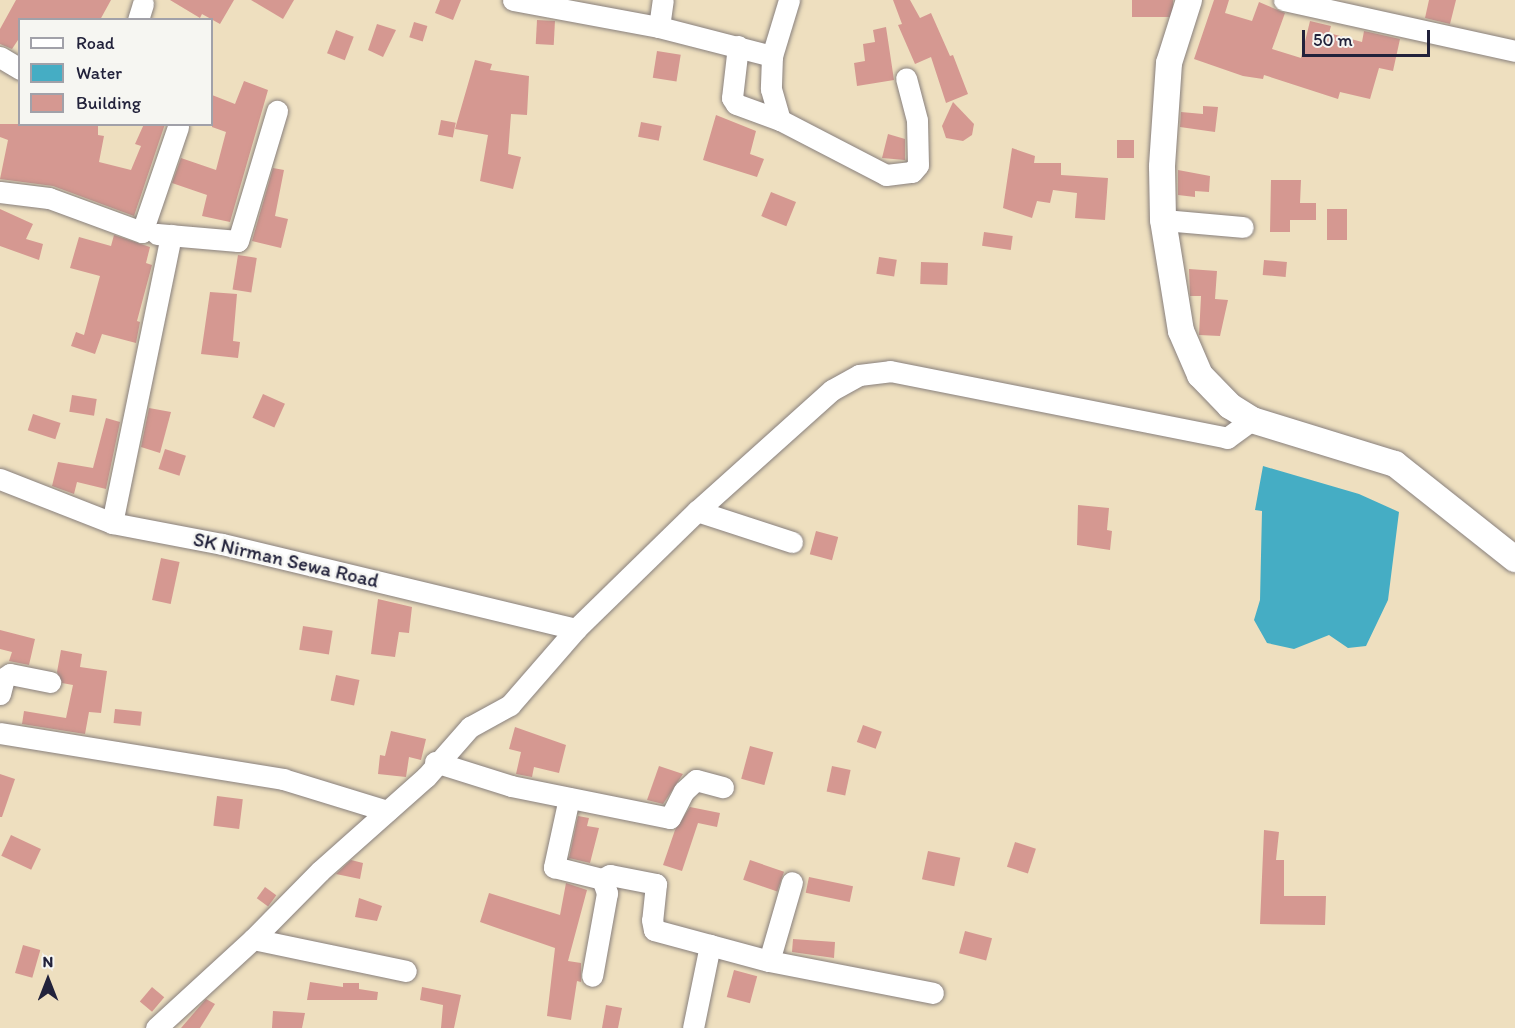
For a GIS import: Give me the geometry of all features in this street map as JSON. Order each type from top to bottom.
[{"type":"street","points":[[513,0],[659,27],[772,56]]},
{"type":"street","points":[[659,27],[663,0]]},
{"type":"street","points":[[780,120],[771,89],[772,56],[789,0]]},
{"type":"street","points":[[1189,0],[1169,63],[1162,167],[1163,220],[1180,332],[1200,375],[1230,406],[1252,420],[1395,464],[1515,559]]},
{"type":"street","points":[[1284,0],[1515,51]]},
{"type":"street","points":[[738,46],[732,86],[736,104],[780,120],[886,175],[912,172],[919,156],[917,120],[906,78]]},
{"type":"street","points":[[0,57],[18,68]]},
{"type":"street","points":[[0,192],[49,198],[141,232],[238,241],[277,111]]},
{"type":"street","points":[[141,232],[178,127]]},
{"type":"street","points":[[1163,220],[1243,227]]},
{"type":"street","points":[[111,523],[171,235]]},
{"type":"street","points":[[156,1028],[254,939],[306,884],[426,777],[435,762],[470,727],[510,705],[576,629],[697,511],[832,390],[859,375],[890,371],[1227,438],[1252,420]]},
{"type":"street","name":"SK Nirman Sewa Road","points":[[0,479],[111,523],[244,549],[576,629]]},
{"type":"street","points":[[697,511],[792,542]]},
{"type":"street","points":[[0,694],[4,678],[10,674],[50,682]]},
{"type":"street","points":[[0,733],[283,779],[387,811]]},
{"type":"street","points":[[435,762],[511,786],[670,818],[684,791],[696,780],[723,787]]},
{"type":"street","points":[[569,798],[554,867],[602,879],[610,875],[656,884],[651,920],[654,930],[768,961],[933,993]]},
{"type":"street","points":[[592,976],[607,893],[602,879]]},
{"type":"street","points":[[768,961],[792,882]]},
{"type":"street","points":[[254,939],[406,971]]},
{"type":"street","points":[[693,1028],[710,945]]},
{"type":"water","points":[[1263,466],[1359,494],[1399,512],[1388,600],[1366,646],[1348,648],[1329,635],[1294,649],[1267,643],[1254,620],[1260,600],[1262,511],[1255,510]]},
{"type":"building","points":[[16,0],[111,0],[101,18],[18,18],[18,40],[12,49],[0,44],[0,29]]},
{"type":"building","points":[[170,0],[234,0],[220,24],[213,18],[202,14],[200,18]]},
{"type":"building","points":[[251,0],[294,0],[283,19]]},
{"type":"building","points":[[440,0],[461,0],[453,20],[435,13]]},
{"type":"building","points":[[893,0],[910,0],[920,18],[931,13],[950,56],[953,55],[968,94],[946,103],[931,57],[915,64],[898,25],[902,24]]},
{"type":"building","points":[[1132,0],[1173,0],[1173,17],[1132,17]]},
{"type":"building","points":[[1214,0],[1229,0],[1225,13],[1252,21],[1259,2],[1285,13],[1272,49],[1301,58],[1310,21],[1331,26],[1329,33],[1362,42],[1364,31],[1400,39],[1393,71],[1379,68],[1370,99],[1340,92],[1338,99],[1264,75],[1263,79],[1243,76],[1194,59]]},
{"type":"building","points":[[1429,0],[1456,0],[1450,24],[1425,18]]},
{"type":"building","points":[[537,20],[555,21],[554,45],[536,44]]},
{"type":"building","points":[[414,22],[427,26],[423,41],[409,37]]},
{"type":"building","points":[[377,24],[396,30],[383,57],[368,50]]},
{"type":"building","points":[[886,27],[894,80],[857,86],[854,63],[865,61],[863,44],[875,42],[873,30]]},
{"type":"building","points":[[336,30],[354,37],[345,60],[327,53]]},
{"type":"building","points":[[657,51],[681,55],[676,81],[653,78]]},
{"type":"building","points":[[475,60],[492,64],[490,70],[529,76],[527,115],[511,114],[508,154],[521,157],[513,189],[480,181],[488,135],[455,129]]},
{"type":"building","points":[[244,81],[268,90],[230,222],[202,216],[207,195],[172,183],[181,158],[216,170],[226,132],[212,127],[213,95],[235,104]]},
{"type":"building","points":[[953,102],[974,124],[972,135],[963,141],[946,138],[942,126]]},
{"type":"building","points":[[1203,106],[1218,107],[1215,132],[1180,127],[1181,112],[1203,114]]},
{"type":"building","points":[[716,115],[756,131],[750,154],[764,159],[757,177],[703,160]]},
{"type":"building","points":[[441,120],[456,123],[453,138],[438,135]]},
{"type":"building","points":[[641,122],[662,126],[659,141],[638,137]]},
{"type":"building","points":[[0,124],[98,126],[98,135],[104,136],[99,162],[131,170],[141,146],[135,144],[143,126],[164,126],[134,216],[53,186],[0,179],[8,140],[0,137]]},
{"type":"building","points":[[888,134],[905,139],[905,160],[882,158]]},
{"type":"building","points":[[1117,140],[1134,140],[1134,158],[1117,158]]},
{"type":"building","points":[[1012,148],[1035,156],[1034,163],[1061,163],[1061,175],[1108,178],[1105,220],[1075,218],[1077,193],[1053,190],[1050,203],[1037,201],[1032,218],[1003,208]]},
{"type":"building","points":[[273,168],[284,170],[275,216],[288,219],[281,248],[252,241]]},
{"type":"building","points":[[1178,170],[1210,176],[1209,192],[1195,191],[1195,197],[1178,195]]},
{"type":"building","points":[[1271,180],[1301,180],[1300,203],[1316,203],[1316,220],[1290,220],[1290,232],[1270,232]]},
{"type":"building","points":[[771,192],[796,202],[786,226],[761,216]]},
{"type":"building","points":[[0,209],[33,224],[26,239],[43,244],[39,260],[0,246]]},
{"type":"building","points":[[1327,209],[1347,209],[1347,240],[1327,240]]},
{"type":"building","points":[[984,232],[1013,236],[1011,250],[982,246]]},
{"type":"building","points":[[114,235],[150,247],[146,263],[152,265],[137,321],[140,322],[136,343],[102,334],[95,354],[71,346],[76,332],[84,335],[100,276],[70,268],[79,237],[111,246]]},
{"type":"building","points":[[238,255],[257,258],[251,293],[233,290]]},
{"type":"building","points":[[879,257],[897,260],[894,277],[876,274]]},
{"type":"building","points":[[1264,260],[1287,262],[1286,277],[1263,275]]},
{"type":"building","points":[[921,262],[948,263],[947,285],[920,284]]},
{"type":"building","points":[[1189,269],[1217,271],[1215,299],[1228,300],[1220,336],[1199,335],[1201,296],[1190,296]]},
{"type":"building","points":[[210,292],[237,294],[233,341],[240,342],[238,358],[201,354]]},
{"type":"building","points":[[263,394],[285,404],[274,428],[252,418]]},
{"type":"building","points":[[72,395],[97,399],[94,416],[69,412]]},
{"type":"building","points":[[149,408],[171,412],[160,453],[141,447]]},
{"type":"building","points":[[33,414],[61,423],[55,439],[28,430]]},
{"type":"building","points":[[106,418],[120,422],[106,489],[77,482],[74,494],[52,486],[58,462],[93,468]]},
{"type":"building","points":[[165,449],[186,456],[179,476],[159,469]]},
{"type":"building","points":[[1078,505],[1109,508],[1107,530],[1112,531],[1110,550],[1077,545]]},
{"type":"building","points":[[816,531],[838,537],[832,560],[810,554]]},
{"type":"building","points":[[161,558],[180,562],[171,604],[152,600]]},
{"type":"building","points":[[378,599],[412,607],[409,633],[399,632],[395,657],[371,654]]},
{"type":"building","points":[[303,626],[333,631],[329,654],[299,650]]},
{"type":"building","points":[[0,630],[35,639],[29,665],[9,661],[12,652],[0,649]]},
{"type":"building","points":[[61,650],[82,654],[80,667],[107,671],[101,713],[89,712],[85,734],[22,724],[24,711],[66,718],[73,685],[62,683],[57,672]]},
{"type":"building","points":[[336,675],[359,680],[354,705],[331,700]]},
{"type":"building","points":[[115,709],[142,712],[140,726],[114,723]]},
{"type":"building","points":[[863,725],[882,732],[876,749],[857,742]]},
{"type":"building","points":[[515,727],[566,745],[559,773],[534,767],[532,777],[516,774],[521,752],[509,749]]},
{"type":"building","points":[[391,731],[426,739],[421,760],[409,757],[406,777],[378,774],[380,755],[385,756]]},
{"type":"building","points":[[750,746],[773,752],[764,785],[741,779]]},
{"type":"building","points":[[659,766],[683,774],[663,804],[647,800]]},
{"type":"building","points":[[832,766],[851,770],[845,795],[827,791]]},
{"type":"building","points":[[0,774],[15,779],[2,817],[0,817]]},
{"type":"building","points":[[217,796],[243,799],[239,829],[213,826]]},
{"type":"building","points":[[690,807],[720,813],[717,827],[698,823],[682,871],[663,865],[675,830]]},
{"type":"building","points":[[578,816],[589,818],[587,826],[599,828],[590,863],[569,858]]},
{"type":"building","points":[[1264,830],[1279,832],[1276,860],[1284,860],[1284,896],[1326,896],[1325,925],[1260,924]]},
{"type":"building","points":[[11,835],[41,849],[31,870],[1,856]]},
{"type":"building","points":[[1015,842],[1036,849],[1028,874],[1007,867]]},
{"type":"building","points":[[928,851],[960,858],[954,886],[922,879]]},
{"type":"building","points":[[351,860],[363,863],[360,879],[336,874]]},
{"type":"building","points":[[750,860],[784,872],[777,892],[743,880]]},
{"type":"building","points":[[809,877],[853,886],[850,902],[806,893]]},
{"type":"building","points":[[566,883],[587,890],[568,961],[581,963],[581,982],[577,981],[571,1020],[547,1016],[555,948],[480,922],[489,893],[560,915]]},
{"type":"building","points":[[265,887],[276,895],[268,907],[257,898]]},
{"type":"building","points":[[359,898],[382,906],[377,921],[355,917]]},
{"type":"building","points":[[965,931],[992,938],[986,960],[959,953]]},
{"type":"building","points":[[793,939],[835,942],[834,958],[792,952]]},
{"type":"building","points":[[23,945],[40,950],[32,978],[15,973]]},
{"type":"building","points":[[734,970],[757,976],[750,1003],[727,997]]},
{"type":"building","points":[[310,982],[343,987],[343,983],[359,983],[359,989],[378,992],[377,1000],[307,1000]]},
{"type":"building","points":[[152,987],[164,997],[152,1012],[140,1002]]},
{"type":"building","points":[[422,987],[461,995],[454,1028],[441,1028],[443,1005],[420,1000]]},
{"type":"building","points":[[206,999],[215,1004],[200,1028],[181,1028]]},
{"type":"building","points":[[606,1005],[622,1008],[618,1028],[602,1028]]},
{"type":"building","points":[[273,1011],[305,1013],[302,1028],[272,1028]]}]
